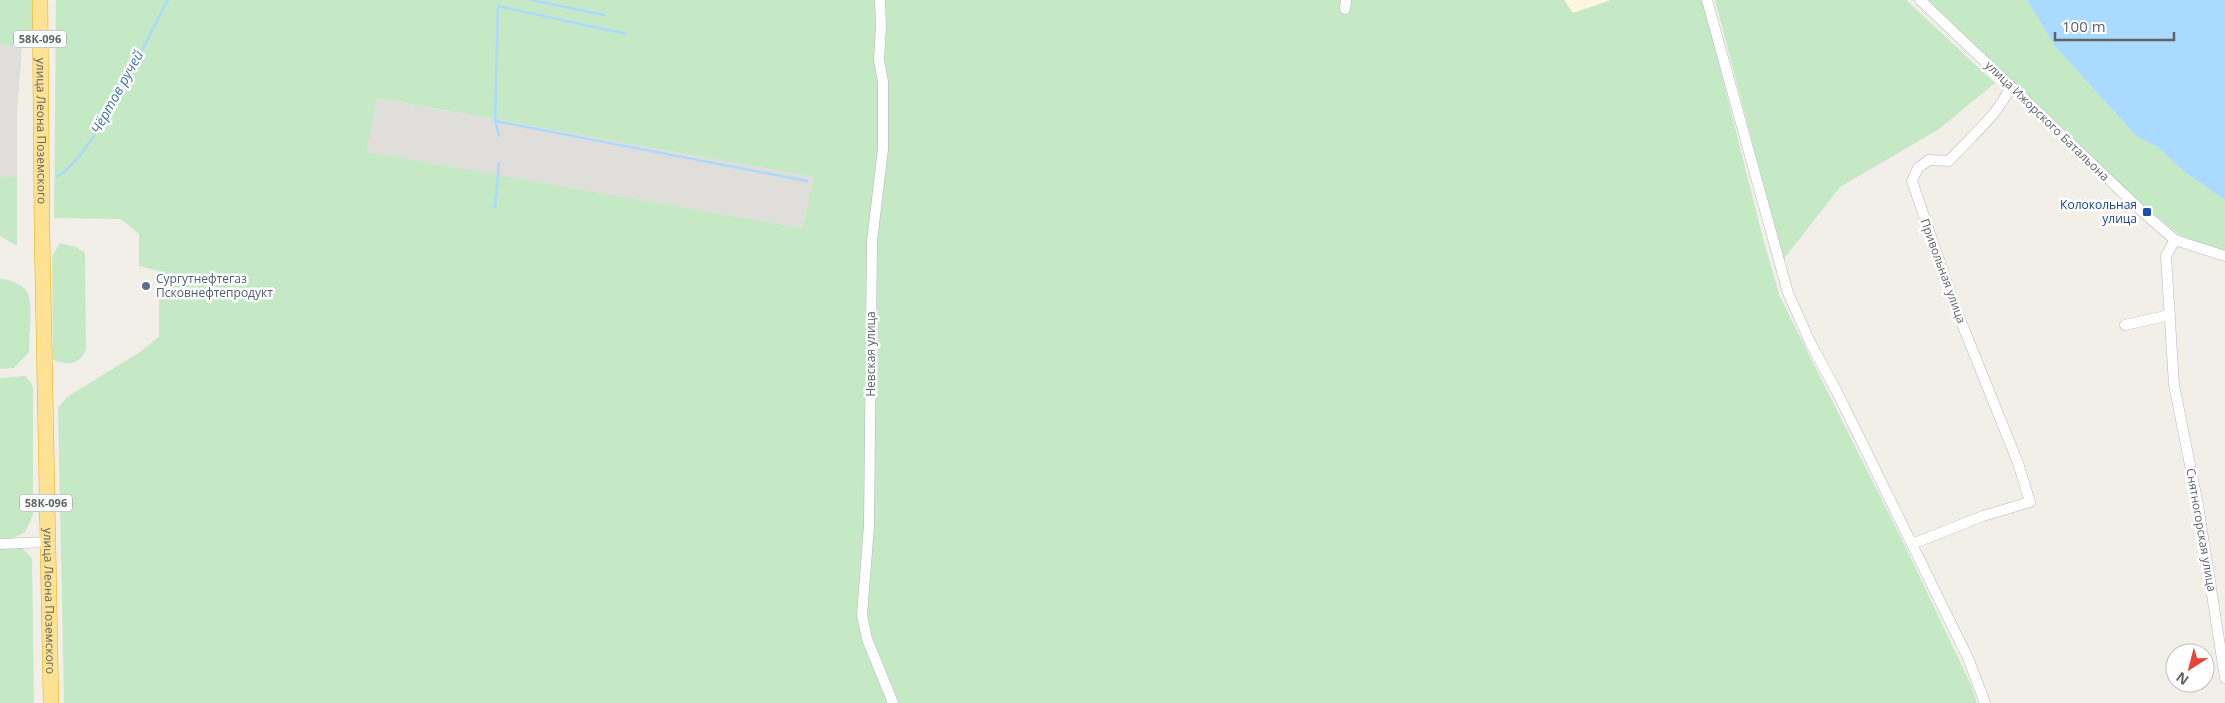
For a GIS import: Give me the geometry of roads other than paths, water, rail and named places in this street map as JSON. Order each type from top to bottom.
[{"type":"highway","name":"улица Леона Поземского","points":[[40,0],[42,232],[51,703]]},
{"type":"street","name":"Невская улица","points":[[880,0],[879,60],[883,82],[882,149],[872,241],[869,526],[862,615],[867,639],[893,703]]},
{"type":"street","points":[[1707,0],[1788,292],[1811,344],[1837,392],[1968,658],[1985,703]]},
{"type":"street","name":"улица Ижорского Батальона","points":[[1920,0],[2145,214],[2175,240]]},
{"type":"street","name":"Привольная улица","points":[[1912,544],[1983,516],[2030,502],[1954,304],[1912,181],[1918,168],[1929,160],[1949,160],[1998,108],[2006,97],[2010,86]]},
{"type":"street","points":[[2125,325],[2170,315],[2166,256],[2175,240],[2225,256]]},
{"type":"street","name":"Снятногорская улица","points":[[2170,315],[2174,385],[2198,505],[2225,678]]},
{"type":"street","points":[[0,544],[47,542]]},
{"type":"water","points":[[2027,0],[2225,0],[2225,200],[2183,171],[2158,147],[2137,137],[2054,45]]},
{"type":"waterway","name":"Чёртов ручей","points":[[57,176],[70,166],[101,124],[133,68],[168,0]]},
{"type":"waterway","points":[[531,0],[604,15]]},
{"type":"waterway","points":[[499,136],[495,121],[498,6],[626,34]]},
{"type":"waterway","points":[[495,121],[807,181]]},
{"type":"waterway","points":[[495,207],[499,163]]},
{"type":"place","name":"Колокольная улица","points":[[2147,212]]},
{"type":"place","name":"Сургутнефтегаз Псковнефтепродукт","points":[[146,286]]}]
